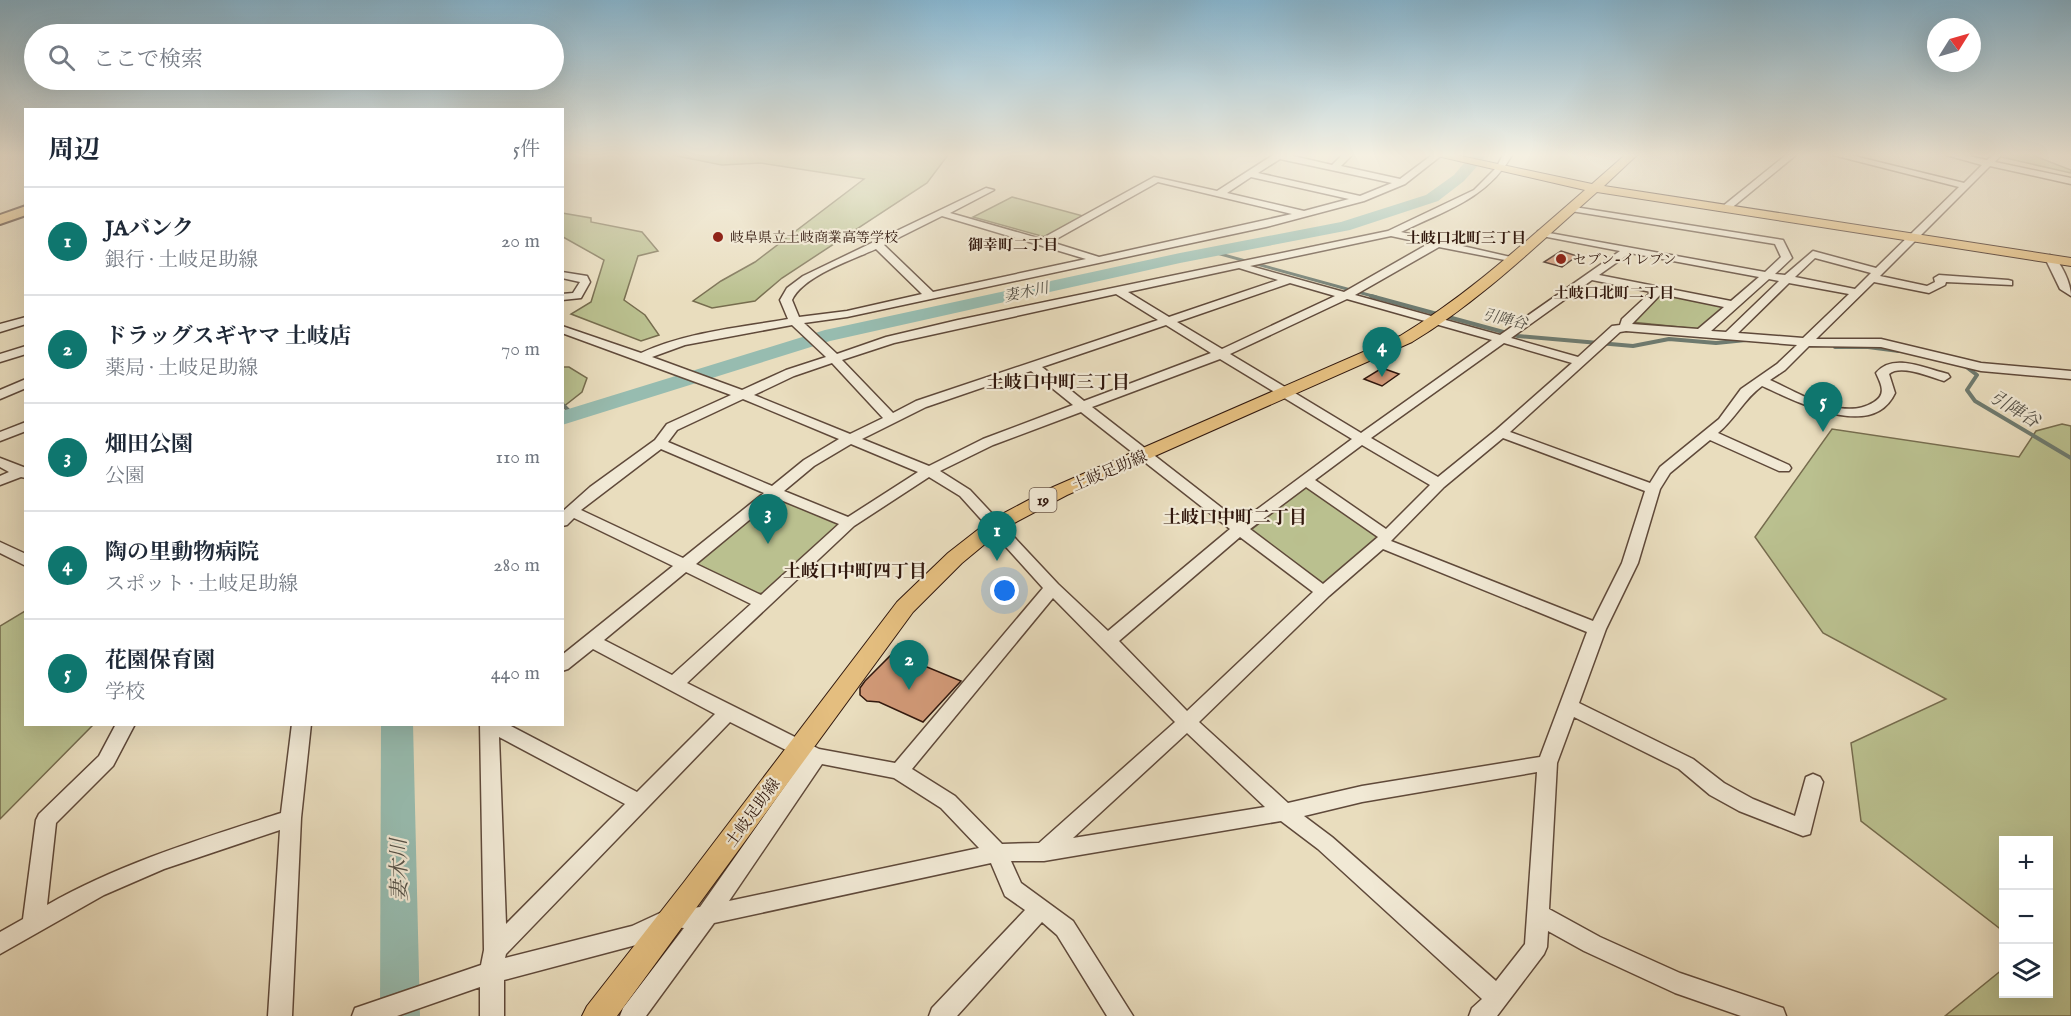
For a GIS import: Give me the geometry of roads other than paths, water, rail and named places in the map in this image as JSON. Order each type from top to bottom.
[{"type":"highway","points":[[0,212],[24,203]]},
{"type":"highway","points":[[0,220],[24,211]]},
{"type":"main road","name":"土岐足助線","points":[[597,1016],[673,917],[808,753],[905,607],[930,580],[996,525],[1060,491],[1406,339],[1436,321],[1478,290],[1578,202]]},
{"type":"main road","points":[[1689,202],[2071,262]]},
{"type":"street","points":[[891,418],[833,356],[797,323],[787,307],[786,300],[791,290],[807,278],[963,202]]},
{"type":"street","points":[[1042,243],[1115,202]]},
{"type":"street","points":[[1259,202],[1303,213]]},
{"type":"street","points":[[644,357],[669,345],[685,341],[848,314],[1266,224],[1347,202]]},
{"type":"street","points":[[660,444],[672,427],[737,393],[833,356],[890,340],[1391,233],[1455,202]]},
{"type":"street","points":[[1726,208],[1733,202]]},
{"type":"street","points":[[1481,1016],[1498,998],[1536,947],[1547,763],[1570,707],[1597,629],[1630,564],[1653,489],[1665,470],[1724,422],[1746,392],[1781,367],[1855,292],[1876,275],[1950,202]]},
{"type":"street","points":[[1571,208],[1779,242],[1787,258],[1702,332]]},
{"type":"street","points":[[941,213],[1098,260]]},
{"type":"street","points":[[1391,233],[1511,260]]},
{"type":"street","points":[[1542,233],[1855,292]]},
{"type":"street","points":[[877,244],[930,296]]},
{"type":"street","points":[[674,684],[849,523],[929,471],[988,442],[1221,354],[1346,296],[1436,244]]},
{"type":"street","points":[[1108,641],[1241,528],[1361,439],[1629,249]]},
{"type":"street","points":[[1730,334],[1813,255],[1929,291],[1941,283],[1939,278],[2008,283]]},
{"type":"street","points":[[2050,258],[2066,289],[2071,293]]},
{"type":"street","points":[[1240,266],[1580,361]]},
{"type":"street","points":[[564,275],[583,278],[585,282],[577,296],[564,297]]},
{"type":"street","points":[[1592,277],[1734,305]]},
{"type":"street","points":[[564,663],[686,566],[809,463],[850,439],[921,404],[1289,280]]},
{"type":"street","points":[[1626,327],[1626,321],[1659,290]]},
{"type":"street","points":[[1119,291],[1284,393],[1439,484]]},
{"type":"street","points":[[0,328],[24,321]]},
{"type":"street","points":[[1044,852],[1187,722],[1323,592],[1384,539],[1439,484],[1501,433],[1616,329],[1626,327],[1806,341],[1893,345],[1981,366],[2062,376]]},
{"type":"street","points":[[564,330],[660,363],[929,471],[965,493],[1052,588],[1108,641],[1187,722],[1284,812],[1325,843],[1498,998]]},
{"type":"street","points":[[0,358],[24,351]]},
{"type":"street","points":[[1033,366],[1142,455],[1323,592]]},
{"type":"street","points":[[1761,381],[1837,412],[1852,414],[1878,405],[1890,393],[1891,386],[1882,373],[1889,367],[1900,366],[1944,376]]},
{"type":"street","points":[[0,395],[24,384]]},
{"type":"street","points":[[703,420],[660,444],[612,477],[567,516],[686,566],[762,602]]},
{"type":"street","points":[[0,437],[24,427]]},
{"type":"street","points":[[1501,433],[1653,489]]},
{"type":"street","points":[[1708,434],[1784,468]]},
{"type":"street","points":[[660,444],[849,523]]},
{"type":"street","points":[[0,462],[23,473]]},
{"type":"street","points":[[0,481],[23,473]]},
{"type":"street","points":[[1307,480],[1384,539],[1597,629]]},
{"type":"street","points":[[0,547],[24,560]]},
{"type":"street","points":[[899,771],[1052,588]]},
{"type":"street","points":[[591,641],[808,753],[899,771],[948,802],[997,853],[1012,889],[1041,908],[1065,928],[1121,1016]]},
{"type":"street","points":[[1570,707],[1686,764],[1717,789],[1746,805],[1803,828],[1813,782]]},
{"type":"street","points":[[364,1016],[462,982],[493,961],[638,802],[728,712]]},
{"type":"street","points":[[34,924],[46,820],[106,761],[125,726]]},
{"type":"street","points":[[280,1016],[291,818],[302,726]]},
{"type":"street","points":[[489,726],[492,1016]]},
{"type":"street","points":[[491,726],[638,802]]},
{"type":"street","points":[[632,1016],[707,915],[808,753]]},
{"type":"street","points":[[493,961],[636,935],[673,917],[707,915],[997,853],[1044,852],[1284,812],[1362,794],[1547,763]]},
{"type":"street","points":[[0,944],[96,888],[157,862],[291,818]]},
{"type":"street","points":[[940,1016],[1041,908]]},
{"type":"street","points":[[1539,914],[1592,944],[1675,982],[1774,1016]]},
{"type":"waterway","name":"妻木川","points":[[564,417],[825,336],[1180,258],[1344,226],[1418,202]]},
{"type":"waterway","name":"引陣谷","points":[[1213,252],[1376,297]]},
{"type":"waterway","name":"引陣谷","points":[[1371,296],[1518,336],[1633,346],[1669,339],[1716,343],[1746,340]]},
{"type":"waterway","name":"引陣谷","points":[[1835,347],[1868,347],[1899,351]]},
{"type":"waterway","name":"引陣谷","points":[[1965,366],[1977,375],[1967,390],[1975,401],[2071,458]]},
{"type":"waterway","points":[[564,406],[573,415]]},
{"type":"waterway","name":"妻木川","points":[[397,726],[400,1016]]},
{"type":"place","name":"岐阜県立土岐商業高等学校","points":[[718,237]]},
{"type":"place","name":"セブン-イレブン","points":[[1561,259]]},
{"type":"place","name":"陶の里動物病院","points":[[1382,377]]},
{"type":"place","name":"花園保育園","points":[[1823,432]]},
{"type":"place","name":"畑田公園","points":[[768,544]]},
{"type":"place","name":"JAバンク","points":[[997,561]]},
{"type":"place","name":"ドラッグスギヤマ 土岐店","points":[[909,690]]},
{"type":"district","name":"土岐口北町三丁目","points":[[1466,238]]},
{"type":"district","name":"御幸町二丁目","points":[[1013,245]]},
{"type":"district","name":"土岐口北町二丁目","points":[[1614,293]]},
{"type":"district","name":"土岐口中町三丁目","points":[[1058,382]]},
{"type":"district","name":"土岐口中町二丁目","points":[[1235,517]]},
{"type":"district","name":"土岐口中町四丁目","points":[[855,571]]}]
